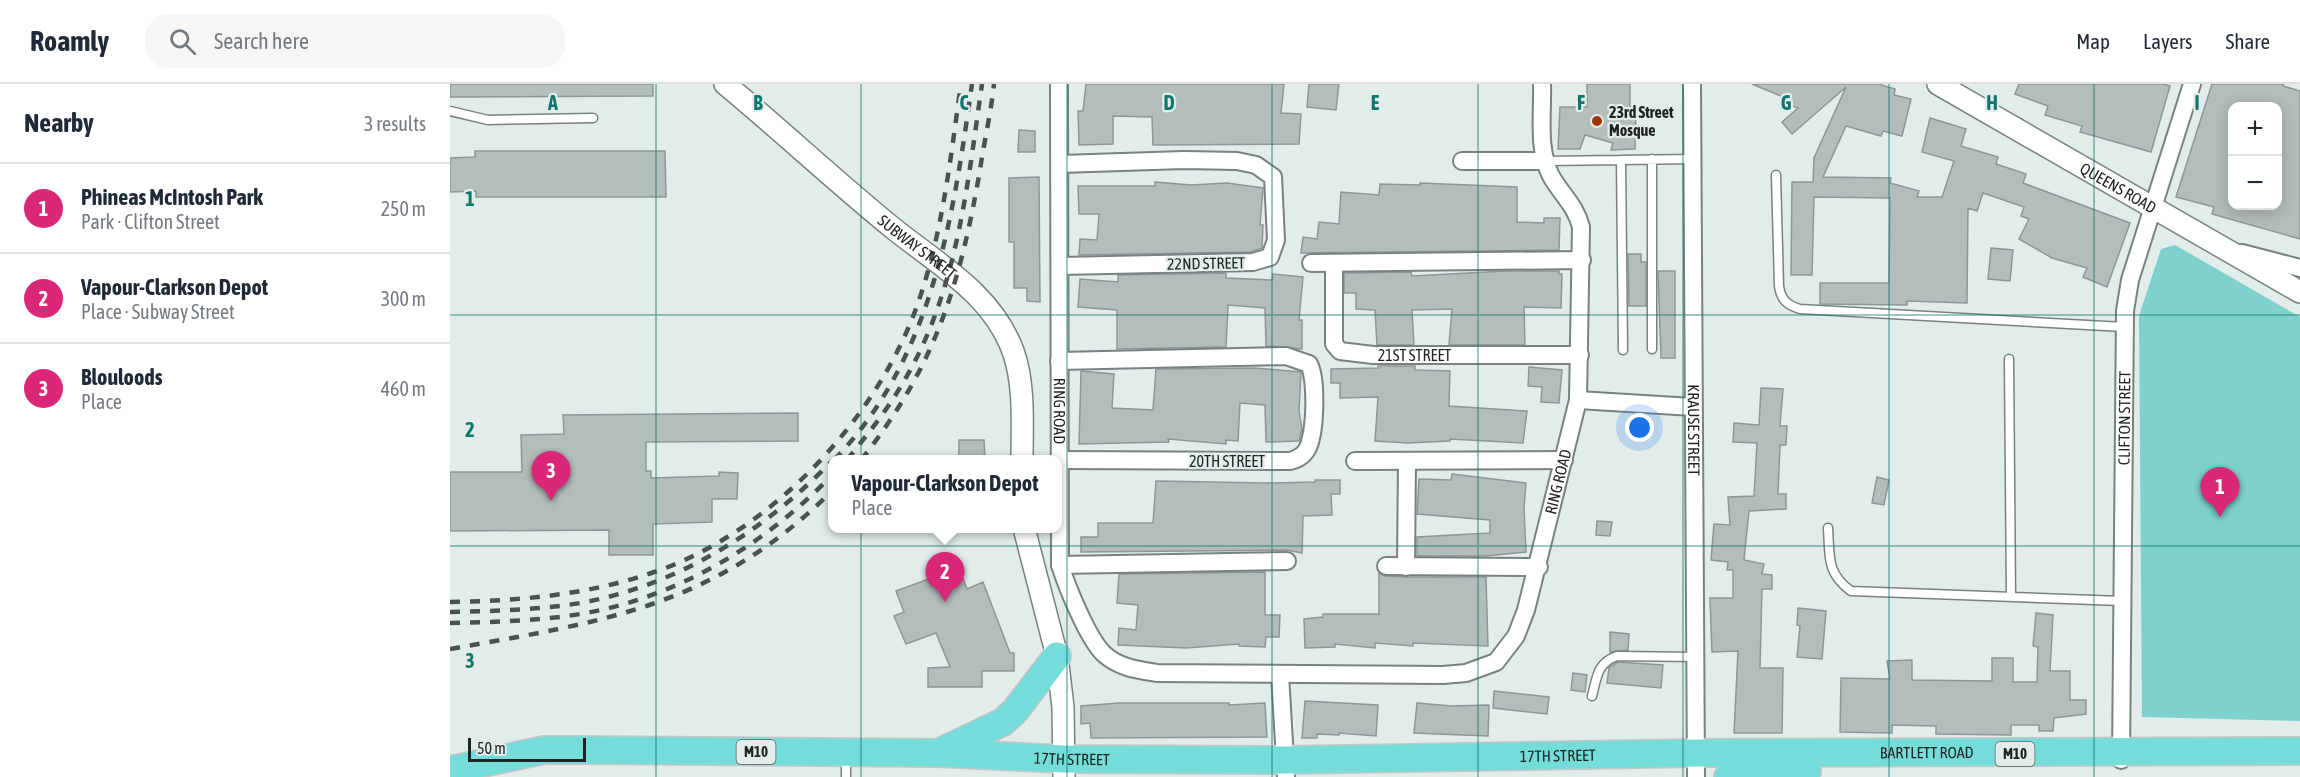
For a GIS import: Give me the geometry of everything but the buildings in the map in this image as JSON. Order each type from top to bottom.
[{"type":"main road","points":[[937,753],[1003,722],[1015,711],[1057,656]]},
{"type":"main road","name":"17TH STREET","points":[[450,770],[544,750],[846,765],[937,753],[1064,768],[1286,769],[1696,765]]},
{"type":"main road","name":"BARTLETT ROAD","points":[[1728,777],[1886,767],[2300,751]]},
{"type":"main road","name":"BARTLETT ROAD","points":[[1696,765],[2122,758],[2300,762]]},
{"type":"street","name":"SUBWAY STREET","points":[[724,84],[894,229],[952,272],[981,298],[995,316],[1014,352],[1021,399],[1022,455]]},
{"type":"street","name":"RING ROAD","points":[[1059,84],[1061,455]]},
{"type":"street","name":"RING ROAD","points":[[1060,533],[1060,565],[1067,586],[1098,646],[1117,663],[1132,669],[1157,673],[1443,675],[1486,668],[1507,650],[1516,636],[1539,567],[1578,400],[1583,241],[1578,216],[1551,175],[1546,161],[1543,140],[1542,84]]},
{"type":"street","name":"KRAUSE STREET","points":[[1692,84],[1696,765]]},
{"type":"street","name":"QUEENS ROAD","points":[[1938,84],[2300,292]]},
{"type":"street","name":"CLIFTON STREET","points":[[2122,758],[2124,327],[2130,280],[2192,84]]},
{"type":"street","name":"22ND STREET","points":[[1060,164],[1184,160],[1237,161],[1256,165],[1267,170],[1273,177],[1275,248],[1273,253],[1264,260],[1060,266]]},
{"type":"street","points":[[1462,161],[1546,161]]},
{"type":"street","points":[[2227,248],[2300,268]]},
{"type":"street","points":[[1311,263],[1582,260]]},
{"type":"street","name":"21ST STREET","points":[[1334,263],[1334,344],[1340,351],[1373,355],[1580,355]]},
{"type":"street","name":"20TH STREET","points":[[1059,361],[1270,355],[1296,358],[1304,360],[1312,369],[1314,392],[1311,441],[1300,458],[1276,461],[1062,460]]},
{"type":"street","points":[[1578,400],[1693,407]]},
{"type":"street","points":[[1355,461],[1564,460]]},
{"type":"street","points":[[1406,567],[1407,461]]},
{"type":"street","points":[[1025,533],[1057,656],[1063,707],[1064,768]]},
{"type":"street","points":[[1060,565],[1287,561]]},
{"type":"street","points":[[1386,566],[1539,567]]},
{"type":"street","points":[[1280,674],[1286,769]]},
{"type":"lane","points":[[450,111],[488,120],[592,118]]},
{"type":"lane","points":[[1652,159],[1652,349]]},
{"type":"lane","points":[[1546,161],[1692,159]]},
{"type":"lane","points":[[1621,160],[1623,350]]},
{"type":"lane","points":[[1776,175],[1779,286],[1784,302],[1791,306],[2124,327]]},
{"type":"lane","points":[[2009,359],[2011,597]]},
{"type":"lane","points":[[1828,528],[1831,568],[1838,582],[1851,591],[2122,601]]},
{"type":"lane","points":[[1592,696],[1599,668],[1605,660],[1617,656],[1696,657]]},
{"type":"shaded area","points":[[2175,245],[2300,317],[2300,721],[2142,717],[2139,316],[2161,249]]},
{"type":"railway","points":[[450,602],[532,598],[585,590],[611,585],[663,569],[704,550],[743,527],[780,499],[814,467],[845,432],[873,394],[896,355],[914,314],[932,258],[938,229],[961,84]]},
{"type":"railway","points":[[838,455],[868,420],[895,377],[916,332],[933,284],[946,235],[972,84]]},
{"type":"railway","points":[[851,455],[895,396],[920,351],[935,315],[947,278],[965,201],[982,84]]},
{"type":"railway","points":[[865,455],[887,426],[908,392],[941,323],[953,288],[972,212],[994,84]]},
{"type":"railway","points":[[450,612],[518,610],[569,605],[656,582],[720,550],[750,531],[779,509],[828,465]]},
{"type":"railway","points":[[450,623],[518,621],[569,616],[621,605],[655,594],[688,580],[750,544],[807,500],[828,479]]},
{"type":"railway","points":[[450,649],[558,629],[655,603],[700,584],[745,560],[789,530],[828,495]]},
{"type":"place","name":"23rd Street Mosque","points":[[1597,121]]},
{"type":"place","name":"Blouloods","points":[[551,501]]},
{"type":"place","name":"Phineas McIntosh Park","points":[[2220,517]]},
{"type":"place","name":"Vapour-Clarkson Depot","points":[[945,602]]}]
